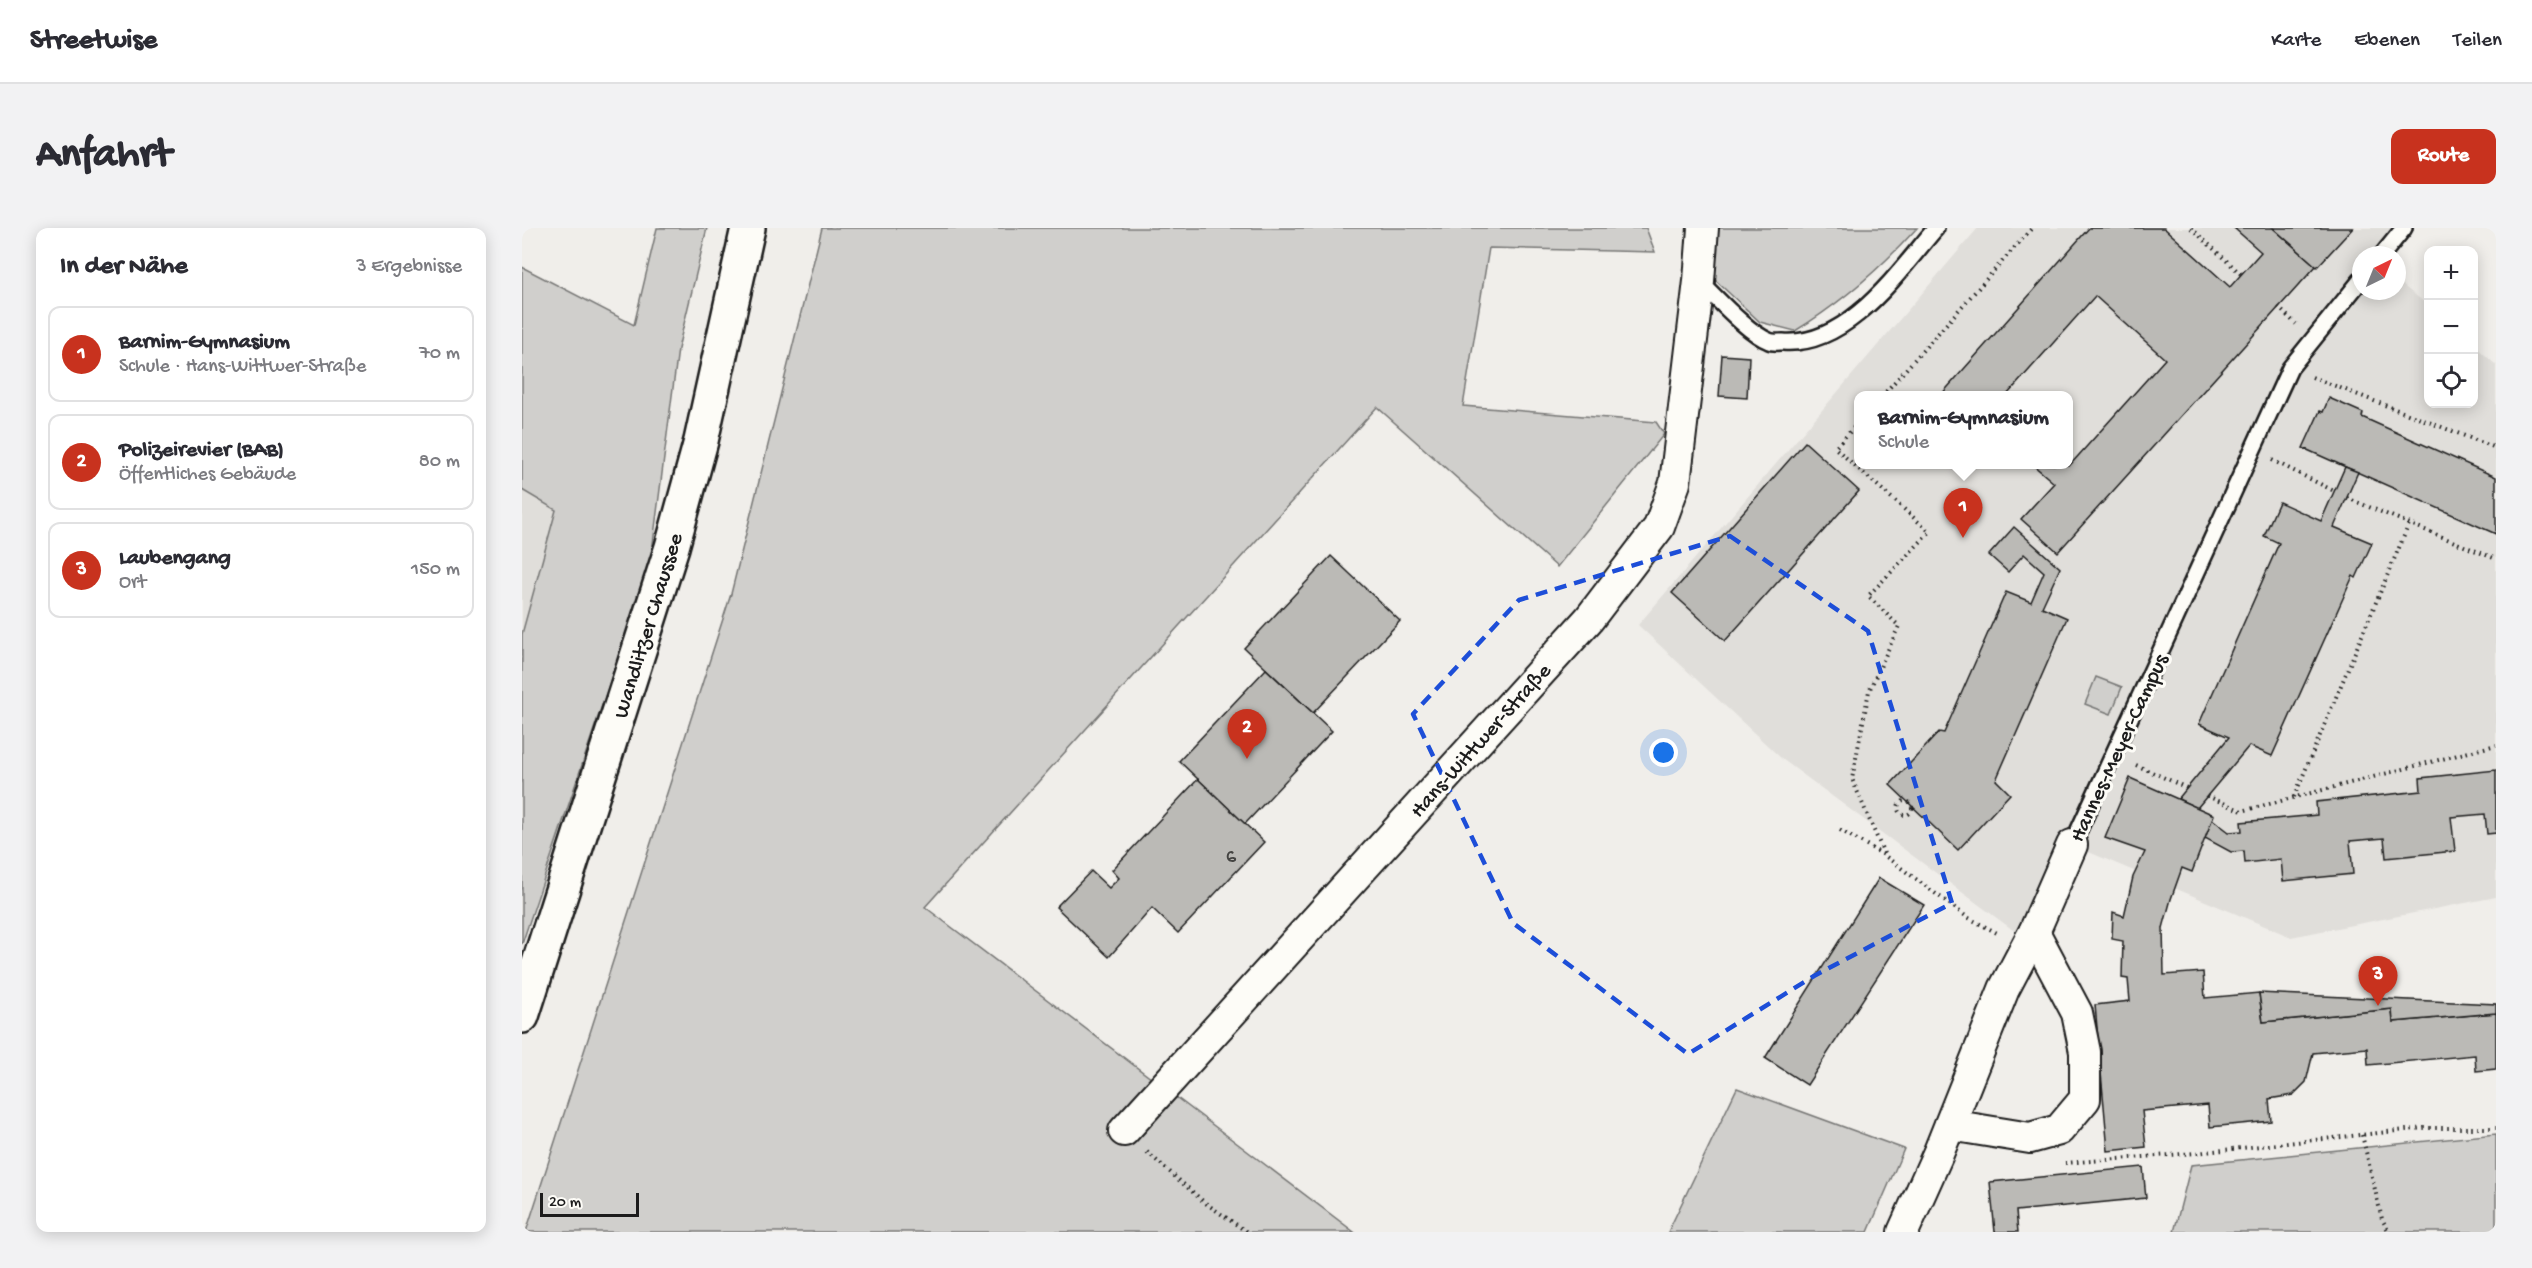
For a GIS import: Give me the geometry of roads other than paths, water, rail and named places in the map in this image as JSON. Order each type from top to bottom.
[{"type":"main road","name":"Wandlitzer Chaussee","points":[[522,1016],[672,547],[701,441],[748,228]]},
{"type":"street","name":"Hans-Wittwer-Straße","points":[[1124,1131],[1589,619],[1659,527],[1675,483],[1699,281],[1703,228]]},
{"type":"street","name":"Hannes-Meyer-Campus","points":[[1903,1232],[1950,1125],[2004,989],[2030,940],[2072,845]]},
{"type":"street","points":[[1950,1125],[2030,1138],[2060,1130],[2085,1099],[2085,1052],[2077,1013],[2030,940]]},
{"type":"lane","points":[[1699,281],[1735,316],[1769,341],[1798,343],[1831,333],[1872,301],[1936,228]]},
{"type":"lane","points":[[2389,246],[2404,228]]},
{"type":"lane","name":"Hannes-Meyer-Campus","points":[[2072,845],[2290,368],[2352,291]]},
{"type":"place","name":"Barnim-Gymnasium","points":[[1963,538]]},
{"type":"place","name":"Polizeirevier (BAB)","points":[[1247,759]]},
{"type":"place","name":"Laubengang","points":[[2378,1006]]}]
